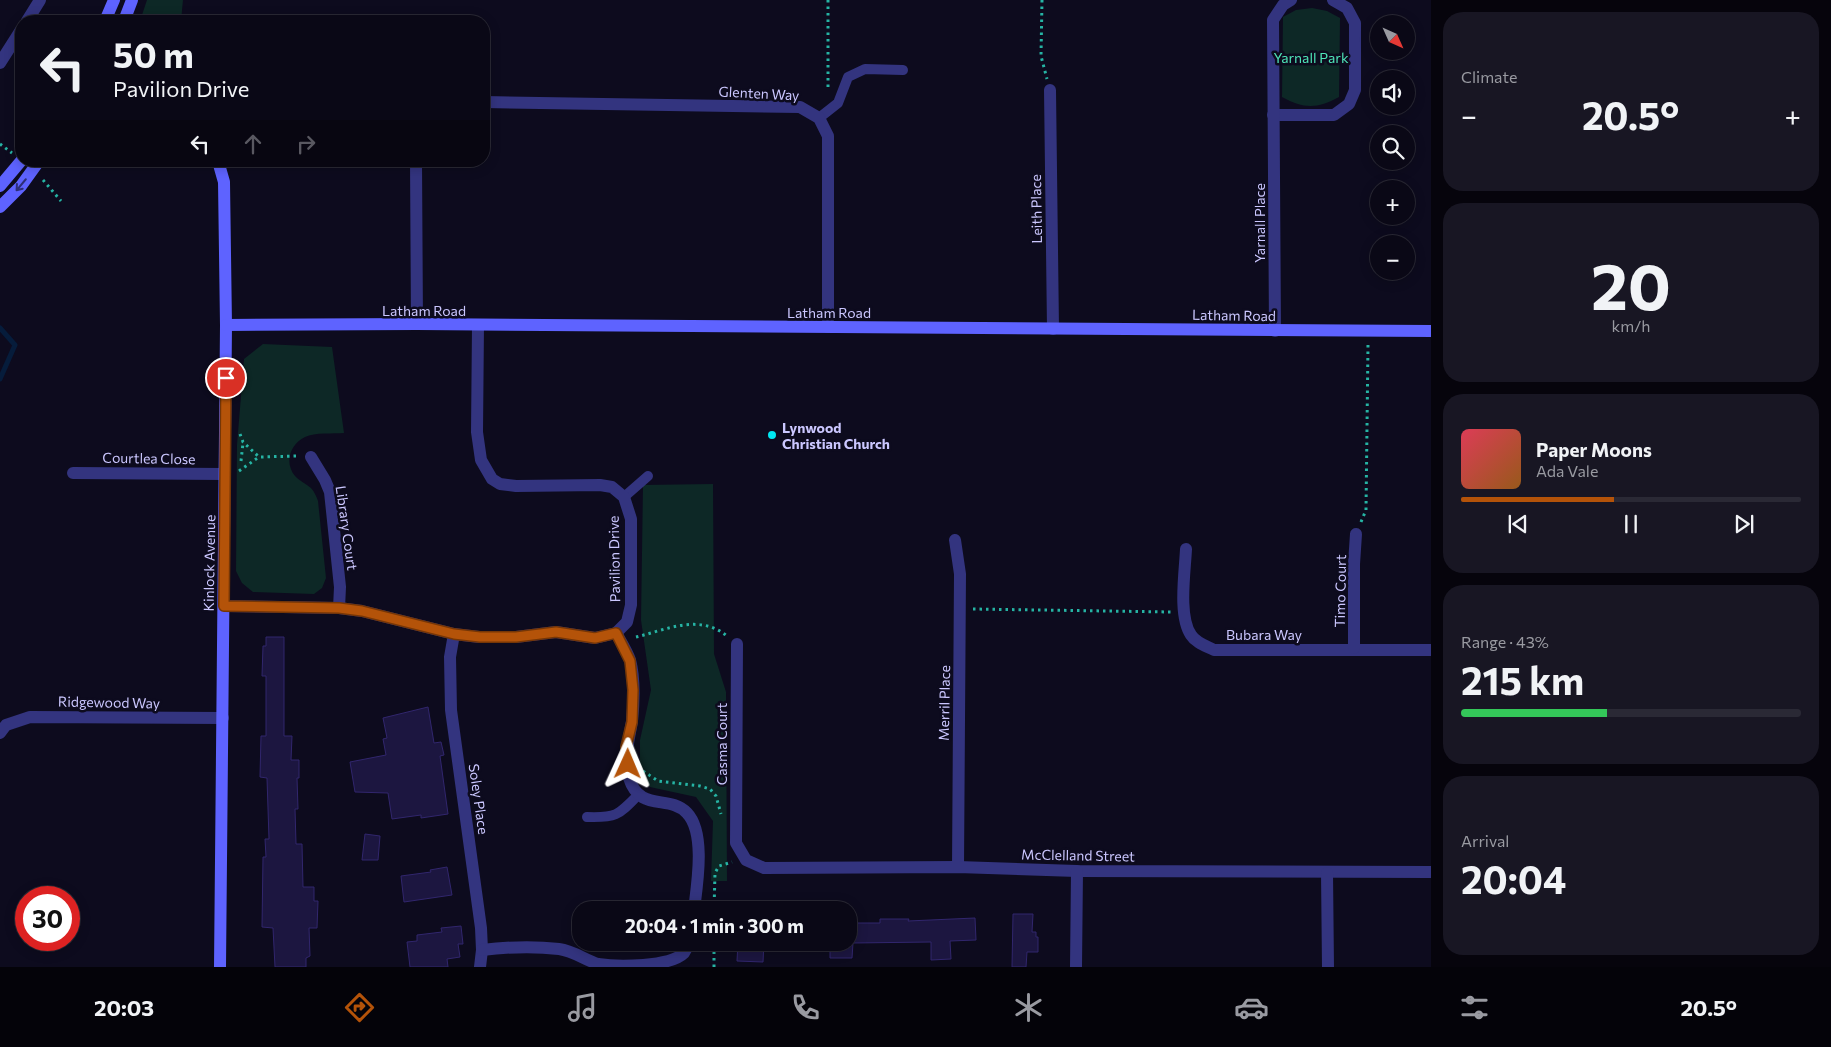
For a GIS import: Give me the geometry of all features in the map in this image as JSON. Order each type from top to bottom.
[{"type":"street","points":[[30,15],[40,0]]},
{"type":"street","points":[[107,15],[114,0]]},
{"type":"street","points":[[126,15],[132,0]]},
{"type":"street","points":[[1273,115],[1334,115],[1349,104],[1356,90],[1355,23],[1347,8],[1333,0]]},
{"type":"street","name":"Yarnall Place","points":[[1274,331],[1273,20],[1284,2]]},
{"type":"street","points":[[0,64],[15,40]]},
{"type":"street","name":"Leith Place","points":[[1050,90],[1053,329]]},
{"type":"street","name":"Glenten Way","points":[[490,102],[800,107],[819,118]]},
{"type":"street","points":[[819,118],[828,136],[828,327]]},
{"type":"street","points":[[0,186],[16,167]]},
{"type":"street","points":[[0,207],[21,186],[35,167]]},
{"type":"street","name":"Kinlock Avenue","points":[[220,167],[224,182],[226,325],[220,967]]},
{"type":"street","points":[[416,167],[417,324]]},
{"type":"street","name":"Latham Road","points":[[226,325],[417,324],[1431,331]]},
{"type":"street","name":"Pavilion Drive","points":[[478,325],[477,432],[481,460],[492,479],[500,484],[516,486],[600,485],[612,487],[624,497],[631,519],[630,605],[627,622],[616,633]]},
{"type":"street","name":"Library Court","points":[[311,457],[330,492],[340,587],[339,608]]},
{"type":"street","name":"Courtlea Close","points":[[73,473],[225,474]]},
{"type":"street","name":"Timo Court","points":[[1354,648],[1356,534]]},
{"type":"street","name":"Merril Place","points":[[955,540],[960,574],[958,867]]},
{"type":"street","name":"Bubara Way","points":[[1186,549],[1185,624],[1191,636],[1200,644],[1214,650],[1354,648],[1431,650]]},
{"type":"street","points":[[224,606],[339,608],[362,611],[454,634],[480,637],[516,637],[556,632],[595,638],[616,633],[630,661],[633,690],[632,722],[626,747],[628,777],[638,795],[656,803],[671,804],[687,813],[696,829],[699,865],[695,901]]},
{"type":"street","name":"Soley Place","points":[[454,634],[450,657],[451,710],[481,928],[482,950],[480,967]]},
{"type":"street","name":"Casma Court","points":[[737,644],[739,849]]},
{"type":"street","name":"Ridgewood Way","points":[[0,734],[6,724],[30,717],[223,718]]},
{"type":"street","name":"McClelland Street","points":[[739,849],[746,860],[764,868],[958,867],[1077,871],[1431,872]]},
{"type":"street","points":[[1076,967],[1077,871]]},
{"type":"street","points":[[1327,873],[1328,967]]},
{"type":"street","points":[[482,950],[556,949],[572,952],[597,963],[632,966],[671,961],[685,951]]},
{"type":"lane","points":[[819,118],[838,103],[848,78],[865,69],[903,70]]},
{"type":"lane","points":[[624,497],[648,476]]},
{"type":"lane","points":[[587,817],[609,817],[618,814],[638,795]]},
{"type":"path","points":[[828,0],[828,91]]},
{"type":"path","points":[[1042,0],[1041,56],[1050,90]]},
{"type":"path","points":[[1356,534],[1366,510],[1368,331]]},
{"type":"path","points":[[239,433],[243,442],[259,457],[292,455],[311,457]]},
{"type":"path","points":[[240,469],[243,442]]},
{"type":"path","points":[[960,608],[1184,613]]},
{"type":"path","points":[[636,637],[677,625],[691,624],[719,629],[737,644]]},
{"type":"path","points":[[714,901],[714,872],[719,866],[730,863],[739,849]]},
{"type":"path","points":[[714,951],[714,967]]},
{"type":"green space","points":[[147,0],[183,0],[182,15],[142,15]]},
{"type":"green space","name":"Yarnall Park","points":[[1312,8],[1327,11],[1340,18],[1339,97],[1324,104],[1310,106],[1297,104],[1282,97],[1283,17],[1296,10]]},
{"type":"green space","points":[[263,344],[332,347],[344,433],[309,435],[300,440],[292,449],[289,460],[295,476],[311,488],[318,501],[326,578],[322,588],[314,594],[253,592],[242,583],[236,571],[237,445],[244,359]]},
{"type":"green space","points":[[713,484],[714,654],[726,692],[727,881],[711,881],[713,821],[696,797],[650,787],[640,775],[640,740],[651,690],[641,620],[643,485]]},
{"type":"building","points":[[266,637],[284,637],[284,736],[292,736],[291,760],[299,760],[299,778],[297,778],[298,809],[295,809],[296,844],[302,844],[303,887],[314,887],[314,901],[318,901],[317,928],[309,928],[310,956],[306,958],[306,967],[275,967],[273,928],[262,927],[263,857],[266,857],[265,839],[269,839],[267,778],[260,777],[261,736],[266,736],[266,676],[262,676],[263,646],[266,646]]},
{"type":"building","points":[[428,707],[434,743],[441,742],[444,755],[440,756],[448,814],[421,818],[421,815],[392,819],[388,793],[355,792],[350,762],[386,755],[383,739],[387,738],[383,718]]},
{"type":"building","points":[[365,834],[380,836],[378,860],[362,860]]},
{"type":"building","points":[[447,867],[452,895],[404,902],[401,876],[431,872],[430,870]]},
{"type":"building","points":[[1013,914],[1033,914],[1032,932],[1036,932],[1036,937],[1038,937],[1038,952],[1027,952],[1026,967],[1012,967]]},
{"type":"building","points":[[975,918],[976,940],[950,941],[951,959],[931,960],[931,942],[857,943],[857,923],[880,923],[880,919],[909,919],[908,921]]},
{"type":"building","points":[[461,926],[463,944],[458,944],[460,957],[447,959],[448,967],[410,967],[407,942],[417,941],[417,935],[442,932],[441,928]]},
{"type":"building","points":[[738,951],[764,951],[763,962],[737,961]]},
{"type":"building","points":[[830,951],[852,951],[852,958],[830,958]]},
{"type":"waterway","points":[[0,328],[15,345],[0,379]]},
{"type":"place","name":"Lynwood Christian Church","points":[[772,435]]},
{"type":"route","points":[[226,378],[224,606],[339,608],[362,611],[454,634],[480,637],[516,637],[556,632],[595,638],[616,633],[630,661],[633,690],[632,722],[626,747],[628,764]]}]
